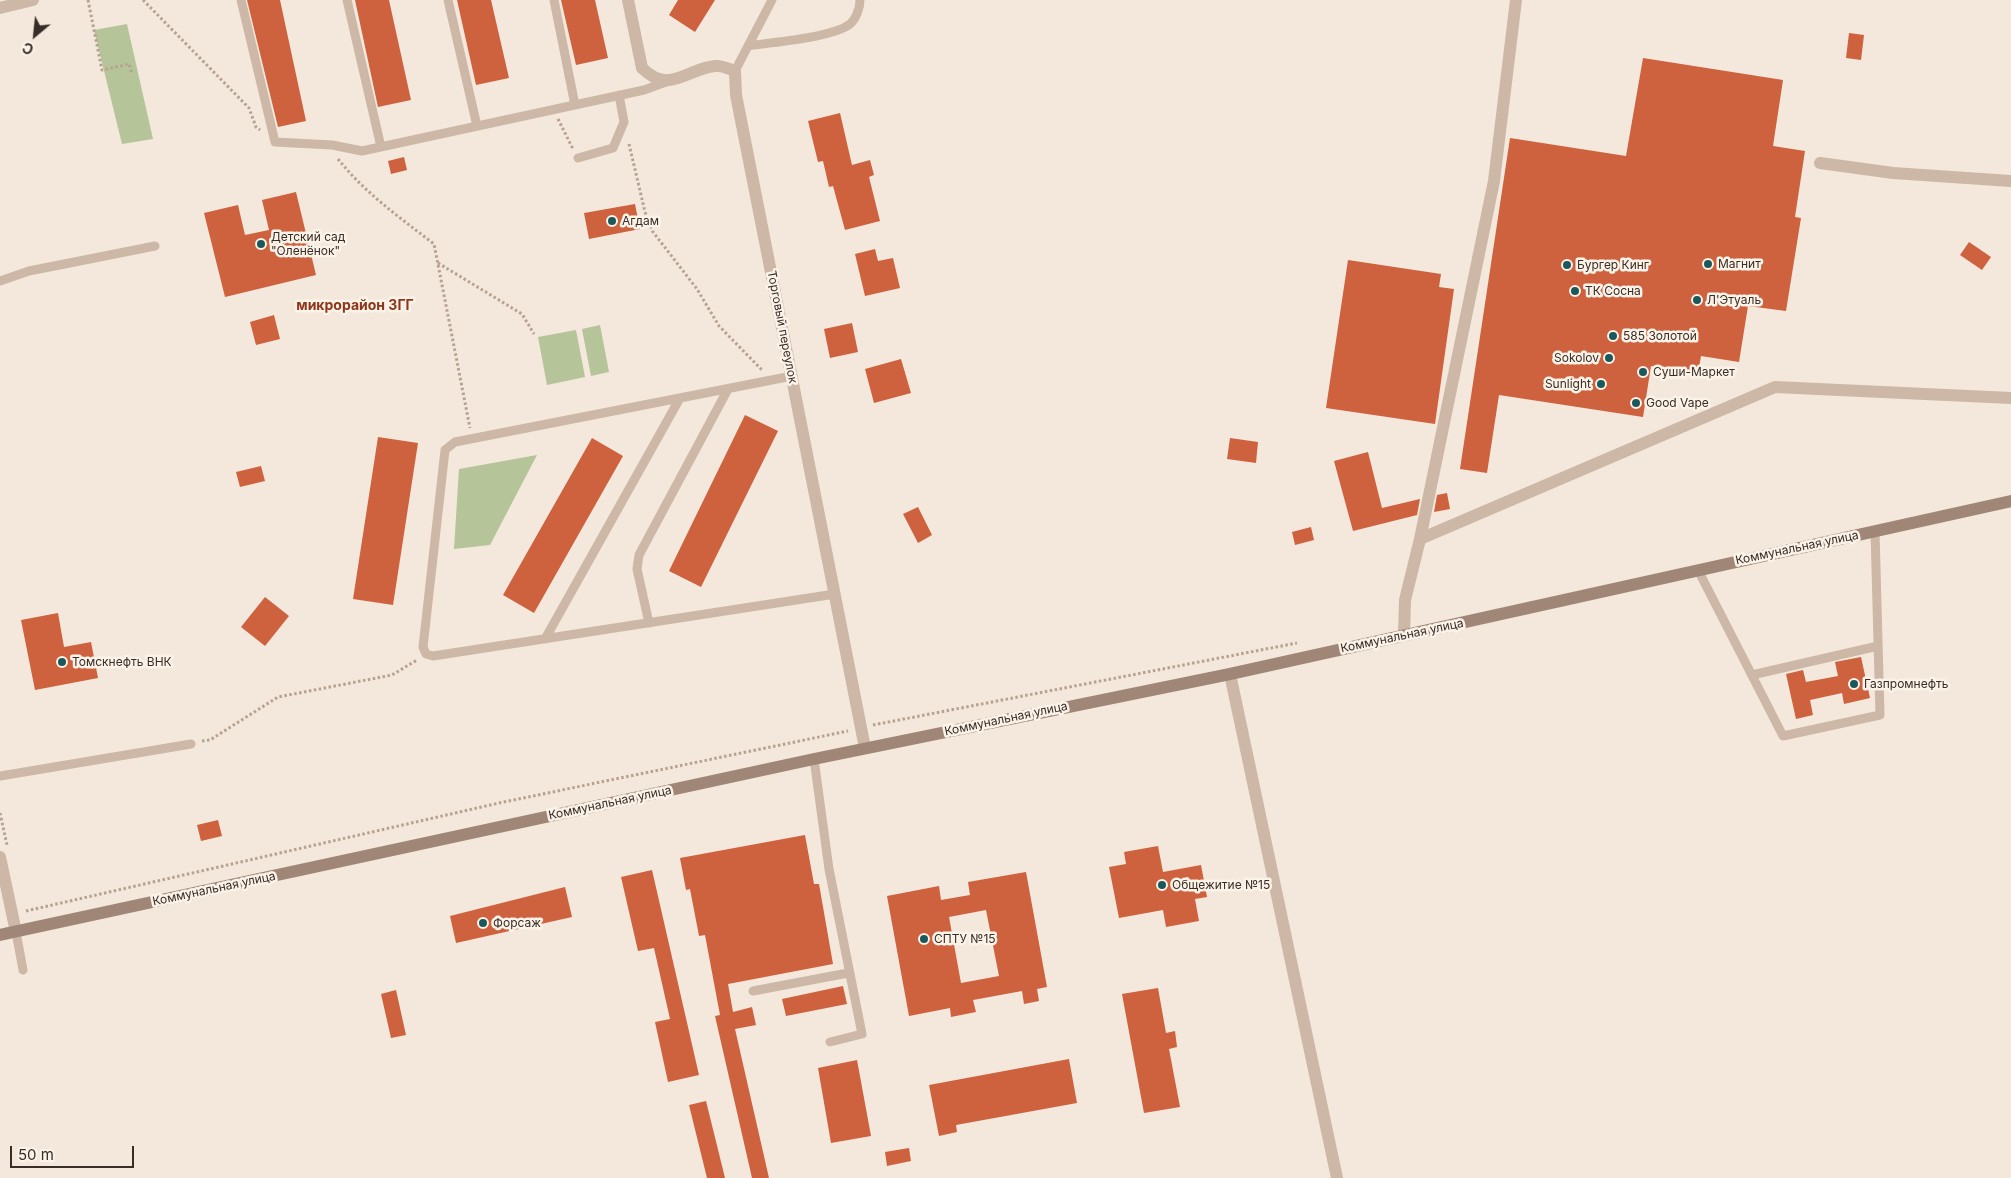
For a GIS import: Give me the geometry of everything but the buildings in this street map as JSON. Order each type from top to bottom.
[{"type":"main road","name":"Коммунальная улица","points":[[0,935],[814,759],[1230,674],[2011,501]]},
{"type":"street","points":[[0,8],[29,0]]},
{"type":"street","points":[[628,0],[642,68],[649,75],[666,82],[717,65],[735,71]]},
{"type":"street","points":[[1404,635],[1405,600],[1420,539],[1494,181],[1516,0]]},
{"type":"street","name":"Торговый переулок","points":[[735,71],[736,95],[866,748]]},
{"type":"street","points":[[1820,163],[1894,173],[2011,181]]},
{"type":"street","points":[[1420,539],[1775,387],[2011,398]]},
{"type":"street","points":[[1230,674],[1337,1178]]},
{"type":"street","points":[[4,853],[16,932]]},
{"type":"lane","points":[[241,0],[275,142],[332,145],[362,151],[553,110],[666,82]]},
{"type":"lane","points":[[347,0],[381,147]]},
{"type":"lane","points":[[448,0],[477,126]]},
{"type":"lane","points":[[554,0],[575,105]]},
{"type":"lane","points":[[735,71],[772,0]]},
{"type":"lane","points":[[748,46],[834,32],[851,24],[860,7],[860,0]]},
{"type":"lane","points":[[578,158],[613,148],[624,122],[619,95]]},
{"type":"lane","points":[[0,280],[29,271],[155,246]]},
{"type":"lane","points":[[792,376],[455,442],[445,450],[423,647],[426,654],[433,656],[835,594]]},
{"type":"lane","points":[[649,623],[637,569],[639,555],[728,388]]},
{"type":"lane","points":[[545,639],[680,398]]},
{"type":"lane","points":[[1698,570],[1784,736],[1880,715],[1874,531]]},
{"type":"lane","points":[[1752,675],[1878,646]]},
{"type":"lane","points":[[0,776],[191,744]]},
{"type":"lane","points":[[814,759],[829,869],[848,973],[862,1034],[830,1042]]},
{"type":"lane","points":[[16,932],[23,970]]},
{"type":"lane","points":[[753,991],[848,973]]},
{"type":"path","points":[[88,0],[102,70],[129,64],[132,74]]},
{"type":"path","points":[[143,0],[249,108],[256,127],[275,142]]},
{"type":"path","points":[[553,110],[578,158]]},
{"type":"path","points":[[624,122],[645,212],[653,232],[697,290],[720,326],[771,380]]},
{"type":"path","points":[[332,145],[334,155],[356,182],[434,244],[472,438]]},
{"type":"path","points":[[438,262],[522,314],[534,334]]},
{"type":"path","points":[[21,912],[499,803],[862,728],[1307,641]]},
{"type":"path","points":[[191,744],[210,740],[278,697],[392,675],[426,654]]},
{"type":"path","points":[[0,813],[4,853]]},
{"type":"green space","points":[[127,24],[153,139],[122,144],[94,30]]},
{"type":"green space","points":[[600,325],[609,372],[591,376],[582,329]]},
{"type":"green space","points":[[576,330],[585,377],[547,385],[538,337]]},
{"type":"green space","points":[[537,455],[490,545],[454,549],[459,469]]},
{"type":"place","name":"Агдам","points":[[612,221]]},
{"type":"place","name":"Детский сад \"Оленёнок\"","points":[[261,244]]},
{"type":"place","name":"Магнит","points":[[1708,264]]},
{"type":"place","name":"Бургер Кинг","points":[[1567,265]]},
{"type":"place","name":"ТК Сосна","points":[[1575,291]]},
{"type":"place","name":"Л'Этуаль","points":[[1697,300]]},
{"type":"place","name":"585 Золотой","points":[[1613,336]]},
{"type":"place","name":"Sokolov","points":[[1609,358]]},
{"type":"place","name":"Суши-Маркет","points":[[1643,372]]},
{"type":"place","name":"Sunlight","points":[[1601,384]]},
{"type":"place","name":"Good Vape","points":[[1636,403]]},
{"type":"place","name":"Томскнефть ВНК","points":[[62,662]]},
{"type":"place","name":"Газпромнефть","points":[[1854,684]]},
{"type":"place","name":"Общежитие №15","points":[[1162,885]]},
{"type":"place","name":"Форсаж","points":[[483,923]]},
{"type":"place","name":"СПТУ №15","points":[[924,939]]},
{"type":"district","name":"микрорайон 3ГГ","points":[[355,306]]}]
